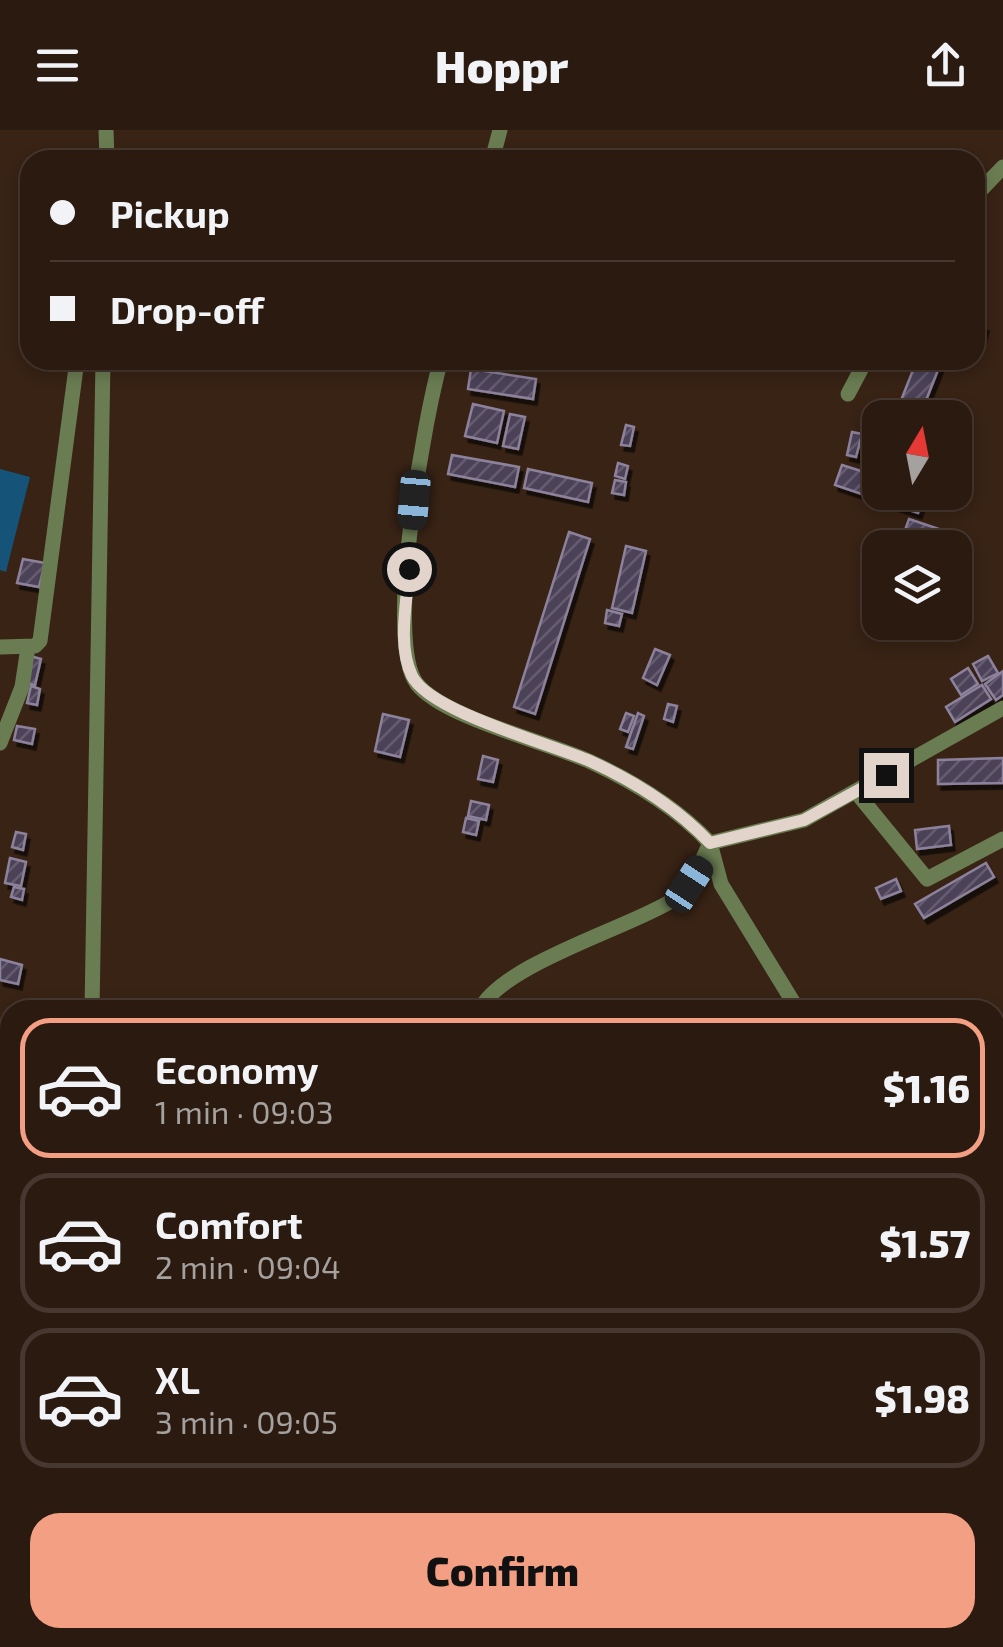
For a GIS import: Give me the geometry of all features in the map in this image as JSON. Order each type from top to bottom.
[{"type":"street","points":[[985,186],[1003,167]]},
{"type":"street","points":[[0,647],[28,646],[40,641],[76,370]]},
{"type":"street","points":[[92,1000],[103,370]]},
{"type":"street","points":[[439,370],[418,461],[405,632],[411,674],[432,696],[498,728],[589,761],[636,785],[710,843],[721,884],[792,1000]]},
{"type":"street","points":[[848,394],[861,370]]},
{"type":"street","points":[[0,743],[22,687],[28,646]]},
{"type":"street","points":[[710,843],[804,820],[1003,708]]},
{"type":"street","points":[[856,792],[927,879],[1003,839]]},
{"type":"street","points":[[491,1000],[508,984],[590,936],[675,899],[701,865],[710,843]]},
{"type":"water","points":[[0,469],[30,477],[6,572],[0,570]]},
{"type":"building","points":[[471,370],[536,379],[533,399],[468,389]]},
{"type":"building","points":[[913,370],[938,370],[926,400],[901,400]]},
{"type":"building","points":[[473,404],[504,411],[497,443],[465,436]]},
{"type":"building","points":[[510,414],[525,417],[518,449],[503,446]]},
{"type":"building","points":[[626,425],[634,427],[630,446],[621,445]]},
{"type":"building","points":[[852,432],[862,434],[856,457],[847,455]]},
{"type":"building","points":[[452,455],[519,467],[515,487],[448,474]]},
{"type":"building","points":[[618,463],[628,466],[625,479],[615,476]]},
{"type":"building","points":[[842,465],[862,471],[862,494],[835,485]]},
{"type":"building","points":[[528,469],[592,483],[588,502],[524,488]]},
{"type":"building","points":[[615,480],[626,482],[624,495],[612,493]]},
{"type":"building","points":[[909,519],[942,530],[905,530]]},
{"type":"building","points":[[569,532],[590,539],[535,714],[514,707]]},
{"type":"building","points":[[626,546],[646,551],[632,613],[612,608]]},
{"type":"building","points":[[23,559],[45,563],[39,587],[17,583]]},
{"type":"building","points":[[607,610],[622,614],[619,626],[605,623]]},
{"type":"building","points":[[655,649],[670,655],[657,685],[643,678]]},
{"type":"building","points":[[30,656],[41,659],[35,685],[24,683]]},
{"type":"building","points":[[988,656],[998,673],[982,681],[973,664]]},
{"type":"building","points":[[968,668],[978,684],[961,695],[951,679]]},
{"type":"building","points":[[1003,671],[1003,695],[996,700],[985,684]]},
{"type":"building","points":[[982,685],[991,699],[955,722],[946,707]]},
{"type":"building","points":[[31,686],[40,689],[37,705],[27,703]]},
{"type":"building","points":[[668,704],[677,706],[673,722],[664,719]]},
{"type":"building","points":[[626,713],[634,716],[628,732],[620,729]]},
{"type":"building","points":[[638,713],[644,716],[633,749],[626,747]]},
{"type":"building","points":[[383,714],[409,720],[400,757],[375,751]]},
{"type":"building","points":[[17,726],[35,729],[32,744],[14,740]]},
{"type":"building","points":[[483,756],[498,760],[493,782],[478,779]]},
{"type":"building","points":[[1003,758],[1003,783],[938,784],[938,760]]},
{"type":"building","points":[[471,801],[489,805],[486,820],[468,816]]},
{"type":"building","points":[[466,818],[479,821],[476,835],[463,832]]},
{"type":"building","points":[[949,826],[951,845],[917,849],[915,830]]},
{"type":"building","points":[[16,832],[26,834],[23,850],[12,847]]},
{"type":"building","points":[[10,858],[26,862],[21,886],[5,883]]},
{"type":"building","points":[[986,863],[994,877],[924,918],[915,904]]},
{"type":"building","points":[[896,879],[901,891],[881,899],[876,888]]},
{"type":"building","points":[[14,887],[24,889],[22,900],[11,897]]},
{"type":"building","points":[[0,959],[22,965],[18,984],[0,980]]},
{"type":"route","points":[[409,569],[405,632],[411,674],[418,686],[498,728],[589,761],[636,785],[710,843],[804,820],[886,775]]}]
